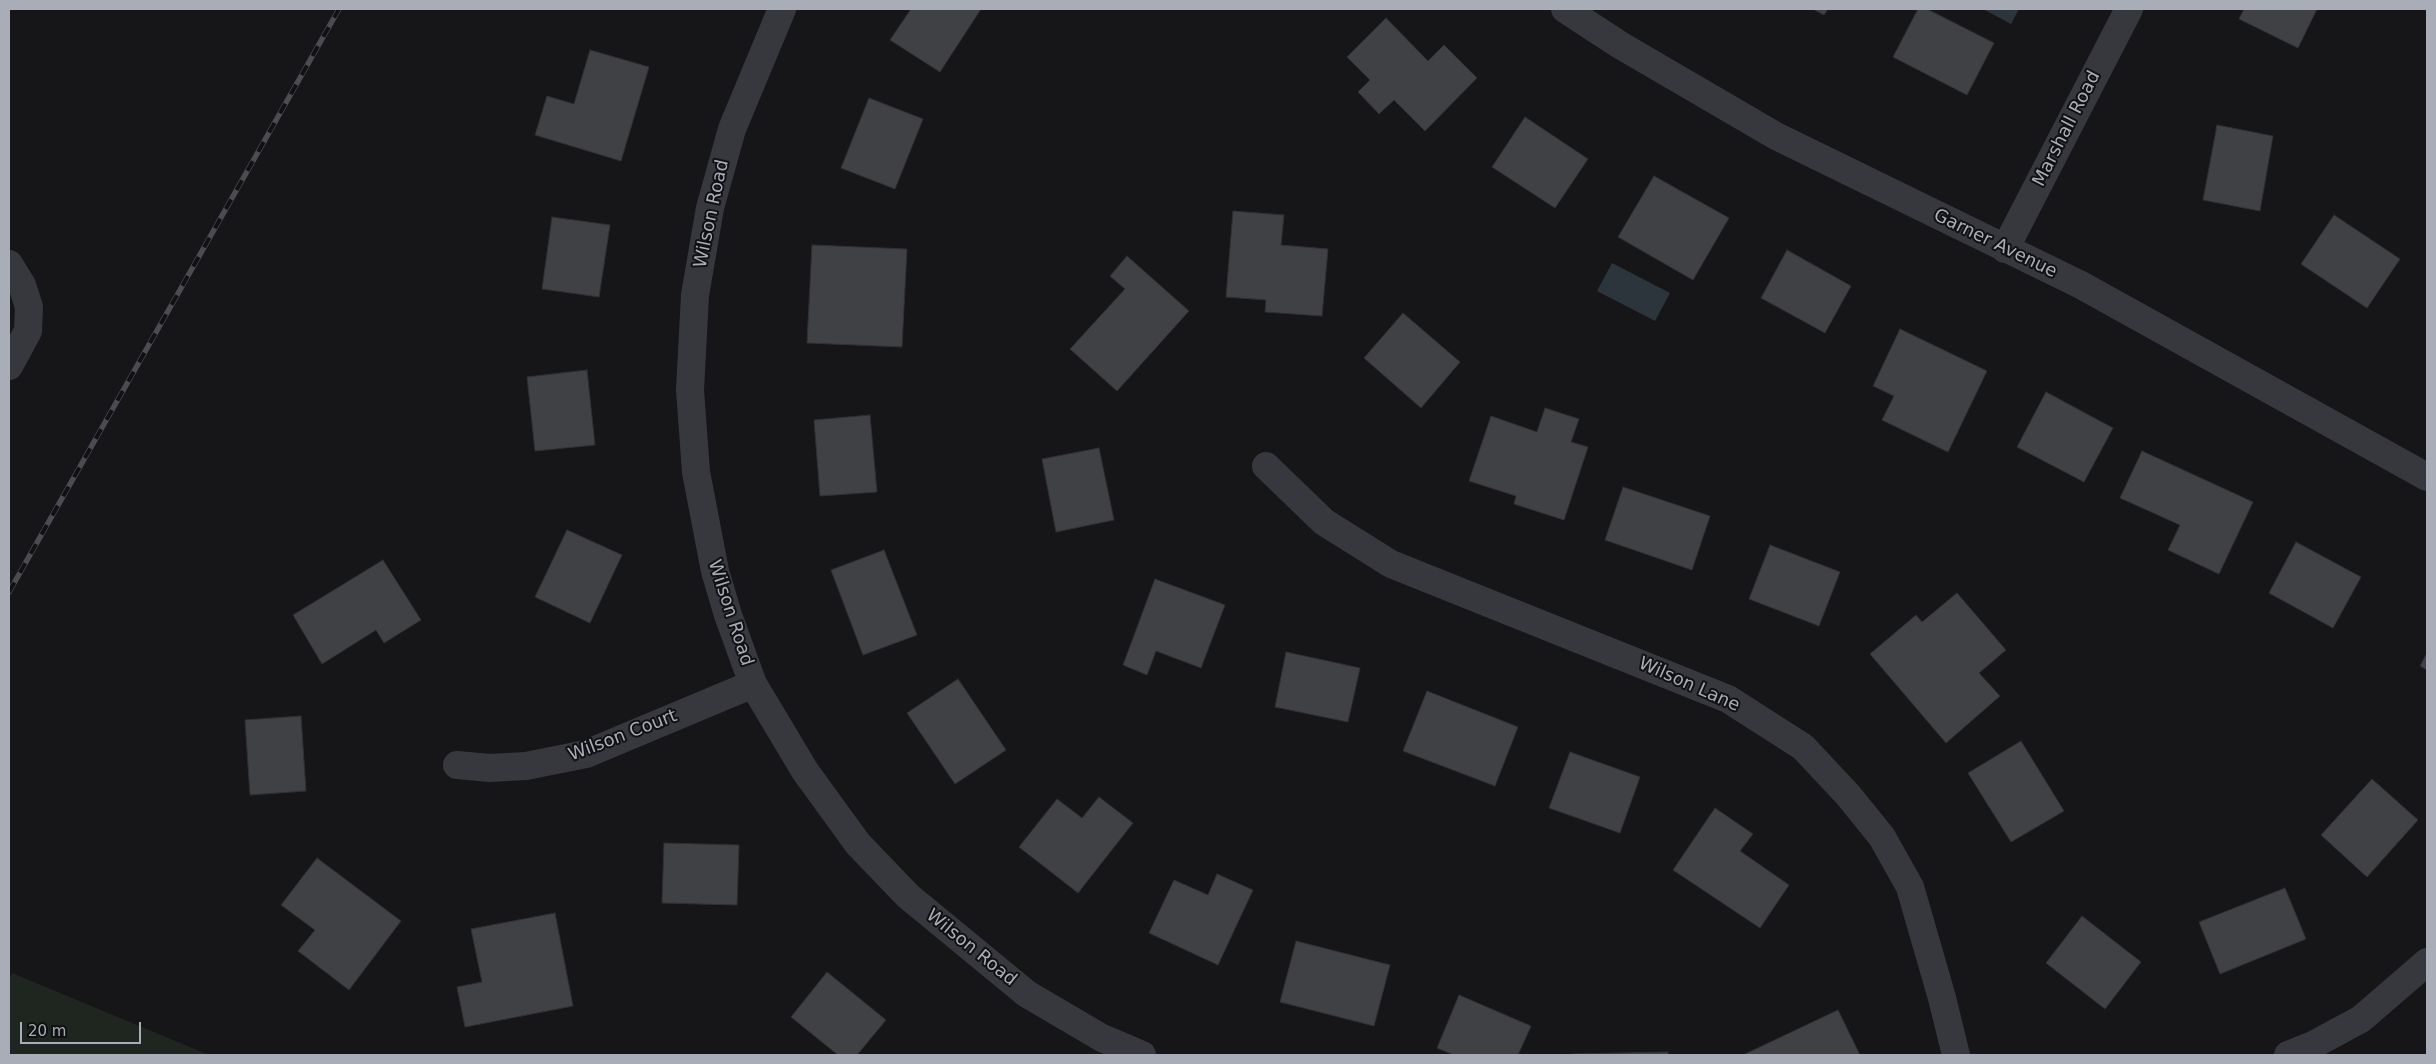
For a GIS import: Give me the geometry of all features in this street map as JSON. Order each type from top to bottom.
[{"type":"street","name":"Wilson Road","points":[[782,9],[732,130],[710,208],[695,295],[691,380],[696,472],[715,571],[728,615],[754,684],[805,771],[852,837],[908,896],[1027,994],[1102,1038],[1142,1055]]},
{"type":"street","name":"Garner Avenue","points":[[1565,9],[1620,45],[1776,136],[2081,285],[2427,476]]},
{"type":"street","name":"Marshall Road","points":[[2005,249],[2129,9]]},
{"type":"street","points":[[9,264],[22,285],[29,306],[28,331],[9,366]]},
{"type":"street","name":"Wilson Lane","points":[[1266,466],[1324,522],[1391,564],[1728,699],[1803,747],[1848,795],[1882,837],[1910,888],[1942,998],[1956,1055]]},
{"type":"street","name":"Wilson Court","points":[[457,765],[490,768],[526,766],[586,754],[754,684]]},
{"type":"street","points":[[2288,1055],[2313,1045],[2361,1019],[2427,962]]},
{"type":"shaded area","points":[[1983,9],[2019,9],[2011,24]]},
{"type":"shaded area","points":[[1612,263],[1670,293],[1655,321],[1597,291]]},
{"type":"shaded area","points":[[12,973],[209,1055],[9,1055],[9,979]]},
{"type":"building","points":[[911,9],[981,9],[940,72],[890,40]]},
{"type":"building","points":[[1813,9],[1828,9],[1824,15]]},
{"type":"building","points":[[1918,9],[1927,9],[1994,43],[1967,95],[1893,57]]},
{"type":"building","points":[[2244,9],[2317,9],[2298,48],[2239,19]]},
{"type":"building","points":[[1386,18],[1428,61],[1444,45],[1477,78],[1425,131],[1394,100],[1379,114],[1358,92],[1370,80],[1347,57]]},
{"type":"building","points":[[590,50],[649,67],[621,161],[535,135],[547,96],[574,104]]},
{"type":"building","points":[[869,98],[923,119],[895,189],[841,168]]},
{"type":"building","points":[[1525,117],[1588,159],[1555,208],[1492,167]]},
{"type":"building","points":[[2217,125],[2273,136],[2260,211],[2203,200]]},
{"type":"building","points":[[1654,176],[1729,218],[1693,280],[1618,237]]},
{"type":"building","points":[[1233,211],[1284,215],[1281,245],[1328,249],[1322,316],[1265,312],[1266,300],[1226,297]]},
{"type":"building","points":[[2334,215],[2400,259],[2367,308],[2301,264]]},
{"type":"building","points":[[552,217],[610,225],[599,297],[542,289]]},
{"type":"building","points":[[812,245],[907,249],[902,347],[807,343]]},
{"type":"building","points":[[1787,250],[1851,286],[1825,333],[1761,298]]},
{"type":"building","points":[[1127,256],[1189,311],[1117,391],[1070,349],[1125,289],[1110,276]]},
{"type":"building","points":[[1403,313],[1460,362],[1421,408],[1364,358]]},
{"type":"building","points":[[1900,329],[1987,371],[1948,452],[1882,420],[1894,396],[1873,386]]},
{"type":"building","points":[[587,370],[595,445],[535,451],[527,377]]},
{"type":"building","points":[[2046,392],[2113,428],[2084,482],[2017,447]]},
{"type":"building","points":[[1545,408],[1579,419],[1571,442],[1588,447],[1564,520],[1514,504],[1516,496],[1469,481],[1491,416],[1537,432]]},
{"type":"building","points":[[870,415],[877,492],[820,496],[814,420]]},
{"type":"building","points":[[1099,448],[1114,520],[1056,532],[1042,459]]},
{"type":"building","points":[[2142,451],[2253,502],[2219,574],[2168,550],[2180,525],[2120,498]]},
{"type":"building","points":[[1623,487],[1710,516],[1692,570],[1605,540]]},
{"type":"building","points":[[567,530],[622,555],[590,623],[535,597]]},
{"type":"building","points":[[2296,542],[2361,577],[2333,628],[2269,593]]},
{"type":"building","points":[[1770,545],[1840,572],[1819,626],[1749,599]]},
{"type":"building","points":[[884,550],[917,635],[863,655],[831,570]]},
{"type":"building","points":[[383,560],[421,620],[384,643],[376,630],[322,664],[293,615]]},
{"type":"building","points":[[1155,579],[1225,605],[1201,668],[1156,651],[1147,675],[1123,665]]},
{"type":"building","points":[[1957,593],[2006,650],[1979,673],[2000,696],[1946,743],[1870,654],[1916,615],[1922,622]]},
{"type":"building","points":[[1286,652],[1360,668],[1348,722],[1275,707]]},
{"type":"building","points":[[2427,653],[2427,670],[2420,666]]},
{"type":"building","points":[[958,679],[1006,750],[955,784],[907,713]]},
{"type":"building","points":[[1427,691],[1518,727],[1495,786],[1403,751]]},
{"type":"building","points":[[301,716],[306,791],[250,795],[245,720]]},
{"type":"building","points":[[2021,741],[2064,811],[2011,842],[1968,773]]},
{"type":"building","points":[[1570,752],[1640,777],[1620,833],[1549,808]]},
{"type":"building","points":[[2372,779],[2418,820],[2367,877],[2321,835]]},
{"type":"building","points":[[1099,797],[1133,823],[1078,893],[1019,847],[1057,799],[1082,818]]},
{"type":"building","points":[[1715,808],[1753,834],[1740,851],[1789,885],[1760,928],[1673,870]]},
{"type":"building","points":[[664,843],[739,845],[737,905],[662,903]]},
{"type":"building","points":[[317,858],[401,921],[349,990],[298,951],[315,930],[281,905]]},
{"type":"building","points":[[1217,874],[1253,890],[1218,965],[1149,933],[1174,880],[1208,895]]},
{"type":"building","points":[[2285,888],[2306,939],[2220,974],[2199,922]]},
{"type":"building","points":[[555,913],[573,1006],[465,1027],[457,987],[482,982],[471,929]]},
{"type":"building","points":[[2082,916],[2141,962],[2105,1009],[2046,963]]},
{"type":"building","points":[[1296,941],[1390,965],[1374,1026],[1280,1002]]},
{"type":"building","points":[[827,972],[886,1020],[857,1055],[838,1055],[791,1017]]},
{"type":"building","points":[[1459,995],[1531,1026],[1518,1055],[1454,1055],[1437,1048]]},
{"type":"building","points":[[1838,1010],[1860,1055],[1743,1055]]},
{"type":"building","points":[[1668,1052],[1668,1055],[1572,1055],[1572,1054]]},
{"type":"railway","points":[[9,592],[339,9]]}]
